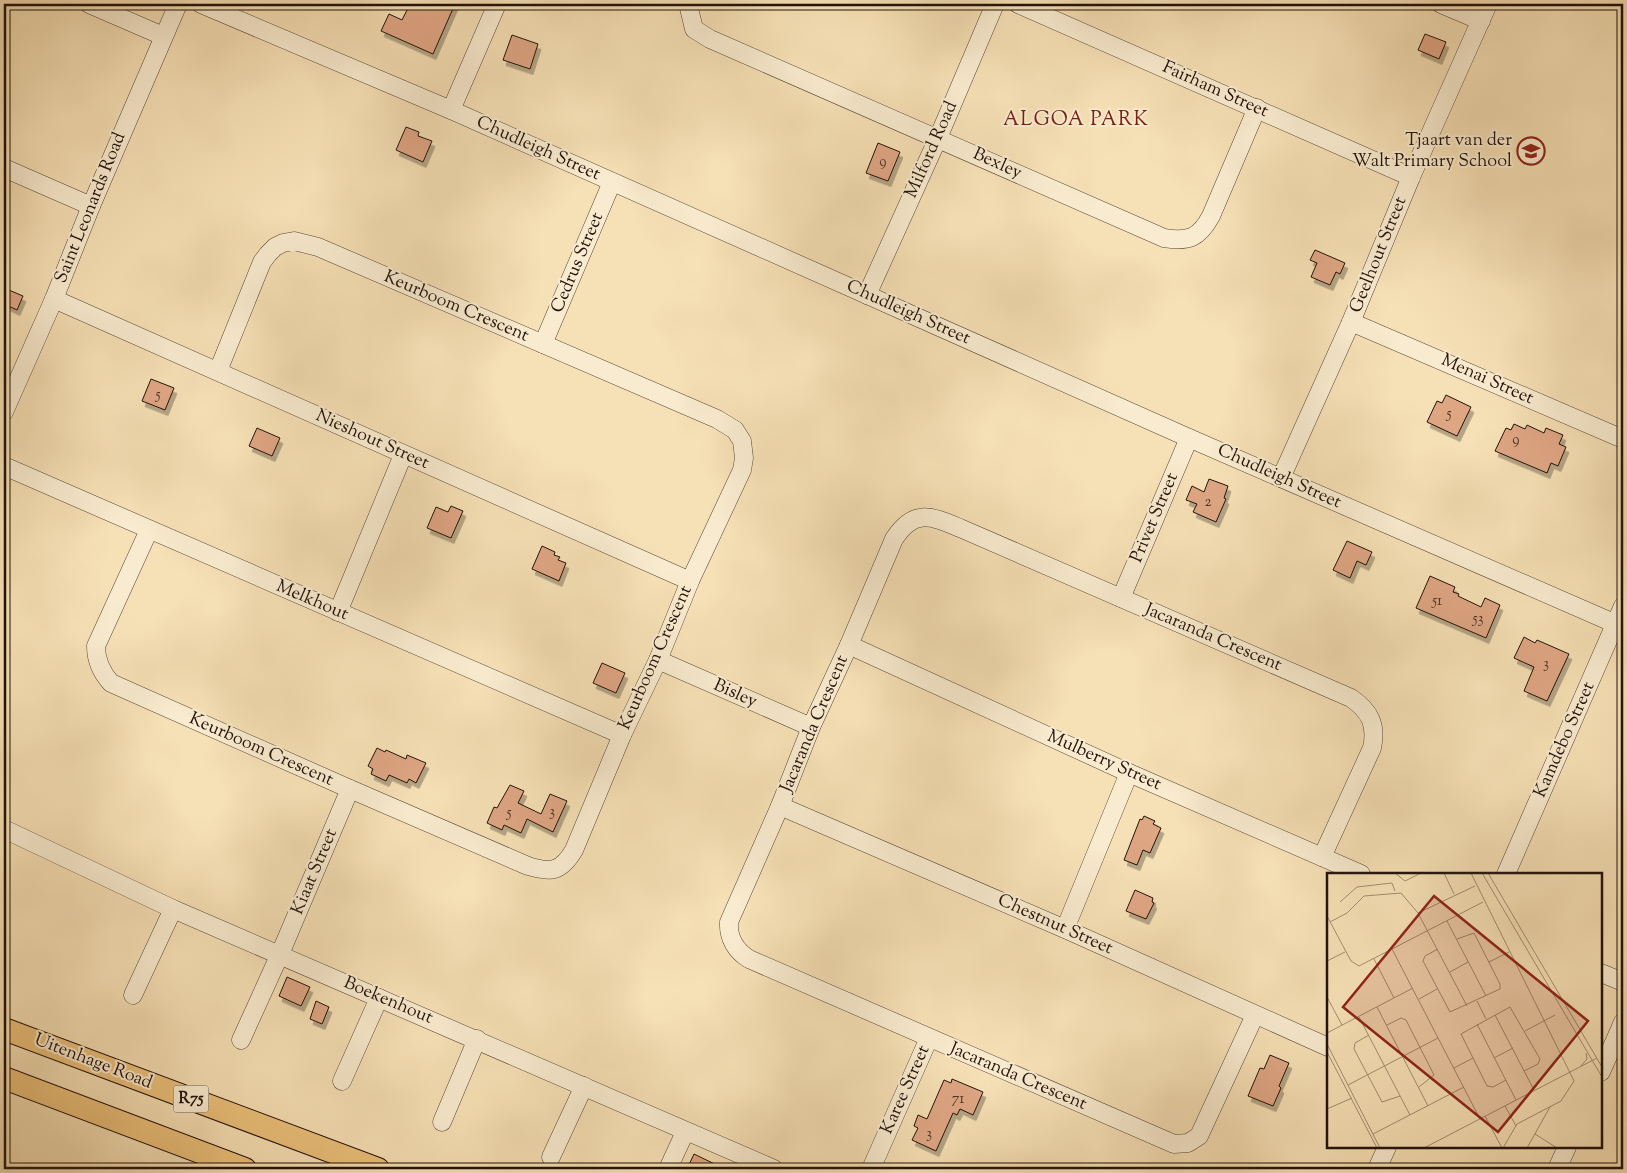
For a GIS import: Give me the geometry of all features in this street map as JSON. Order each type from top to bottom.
[{"type":"main road","name":"Uitenhage Road","points":[[4,1029],[378,1169]]},
{"type":"main road","points":[[4,1078],[245,1169]]},
{"type":"street","points":[[89,4],[163,36]]},
{"type":"street","name":"Saint Leonards Road","points":[[4,412],[54,299],[91,206],[178,4]]},
{"type":"street","name":"Chudleigh Street","points":[[201,4],[450,110],[1189,438],[1616,624]]},
{"type":"street","points":[[450,110],[497,4]]},
{"type":"street","name":"Bexley","points":[[688,4],[694,29],[702,35],[1164,238],[1186,239],[1197,235],[1204,228],[1212,216],[1257,108]]},
{"type":"street","name":"Milford Road","points":[[867,295],[938,138],[994,4]]},
{"type":"street","name":"Fairham Street","points":[[1018,4],[1410,177]]},
{"type":"street","points":[[1441,4],[1481,20]]},
{"type":"street","name":"Geelhout Street","points":[[1281,478],[1352,322],[1410,177],[1488,4]]},
{"type":"street","points":[[4,168],[91,206]]},
{"type":"street","name":"Cedrus Street","points":[[543,344],[612,182]]},
{"type":"street","name":"Keurboom Crescent","points":[[148,530],[96,646],[96,654],[102,673],[112,682],[350,789],[528,866],[544,871],[552,870],[560,867],[568,860],[574,850],[622,735],[658,660],[690,581],[742,470],[744,448],[739,434],[717,419],[318,247],[294,241],[275,247],[262,262],[218,372]]},
{"type":"street","name":"Nieshout Street","points":[[54,299],[690,581]]},
{"type":"street","name":"Menai Street","points":[[1352,322],[1623,439]]},
{"type":"street","name":"Privet Street","points":[[1121,598],[1189,438]]},
{"type":"street","points":[[338,612],[403,455]]},
{"type":"street","name":"Melkhout","points":[[4,466],[622,735]]},
{"type":"street","name":"Jacaranda Crescent","points":[[1256,1016],[1199,1136],[1194,1140],[1174,1144],[749,959],[740,954],[728,933],[729,922],[780,806],[811,727],[849,645],[894,539],[905,524],[913,519],[924,516],[935,518],[960,528],[1351,698],[1366,710],[1375,736],[1372,748],[1322,857]]},
{"type":"street","name":"Kamdebo Street","points":[[1506,873],[1623,606]]},
{"type":"street","name":"Mulberry Street","points":[[849,645],[1129,773],[1359,873]]},
{"type":"street","name":"Bisley","points":[[658,660],[811,727]]},
{"type":"street","points":[[1065,929],[1129,773]]},
{"type":"street","name":"Kiaat Street","points":[[241,1040],[280,954],[350,789]]},
{"type":"street","name":"Chestnut Street","points":[[780,806],[1065,929],[1327,1047]]},
{"type":"street","name":"Boekenhout","points":[[4,829],[173,909],[774,1169]]},
{"type":"street","points":[[133,995],[173,909]]},
{"type":"street","points":[[1602,973],[1623,982]]},
{"type":"street","points":[[342,1081],[378,998]]},
{"type":"street","points":[[1602,1070],[1623,1022]]},
{"type":"street","name":"Karee Street","points":[[871,1169],[929,1038]]},
{"type":"street","points":[[442,1122],[477,1040]]},
{"type":"street","points":[[551,1157],[584,1086]]},
{"type":"street","points":[[668,1169],[685,1132]]},
{"type":"street","points":[[1377,1169],[1387,1148]]},
{"type":"street","points":[[1557,1169],[1567,1148]]},
{"type":"building","points":[[410,4],[455,4],[433,54],[381,31],[389,14],[402,20]]},
{"type":"building","points":[[1425,34],[1446,42],[1439,59],[1418,50]]},
{"type":"building","points":[[512,35],[538,44],[530,69],[503,60]]},
{"type":"building","points":[[406,127],[419,132],[418,136],[432,141],[423,162],[396,150]]},
{"type":"building","points":[[878,143],[900,152],[888,181],[866,173]]},
{"type":"building","points":[[1315,250],[1345,263],[1340,274],[1336,272],[1330,285],[1311,277],[1317,263],[1310,260]]},
{"type":"building","points":[[4,288],[23,296],[17,310],[4,304]]},
{"type":"building","points":[[151,379],[174,388],[165,410],[142,401]]},
{"type":"building","points":[[1446,395],[1471,407],[1457,436],[1427,422],[1437,401],[1442,403]]},
{"type":"building","points":[[1514,424],[1525,429],[1527,425],[1544,433],[1546,428],[1563,435],[1559,444],[1566,447],[1558,466],[1551,463],[1547,473],[1495,451],[1506,428],[1511,430]]},
{"type":"building","points":[[257,428],[280,438],[272,456],[249,446]]},
{"type":"building","points":[[1209,479],[1228,486],[1224,498],[1226,499],[1216,522],[1193,512],[1197,504],[1186,500],[1192,486],[1204,492]]},
{"type":"building","points":[[451,506],[463,511],[451,538],[427,528],[436,507],[448,512]]},
{"type":"building","points":[[1347,541],[1372,552],[1366,565],[1357,561],[1350,578],[1333,570]]},
{"type":"building","points":[[542,546],[555,552],[554,555],[560,557],[558,560],[566,563],[559,581],[532,569]]},
{"type":"building","points":[[1430,576],[1455,587],[1453,592],[1459,594],[1458,596],[1481,607],[1485,598],[1500,605],[1486,638],[1416,608]]},
{"type":"building","points":[[1524,637],[1535,643],[1537,640],[1569,654],[1547,701],[1524,691],[1534,667],[1514,658]]},
{"type":"building","points":[[602,663],[625,673],[616,693],[593,683]]},
{"type":"building","points":[[377,748],[406,759],[407,755],[426,763],[416,783],[409,779],[407,783],[389,775],[386,781],[371,774],[373,769],[368,766]]},
{"type":"building","points":[[510,785],[524,791],[518,803],[541,814],[550,794],[567,801],[553,832],[527,819],[521,833],[504,825],[502,830],[487,823],[494,807],[497,808]]},
{"type":"building","points":[[1144,816],[1155,821],[1153,824],[1161,828],[1150,853],[1143,850],[1137,865],[1124,860],[1140,819],[1142,820]]},
{"type":"building","points":[[1135,890],[1153,898],[1152,902],[1154,903],[1146,919],[1126,911]]},
{"type":"building","points":[[287,977],[310,987],[301,1006],[279,996]]},
{"type":"building","points":[[316,1001],[329,1007],[322,1024],[310,1019]]},
{"type":"building","points":[[1270,1055],[1289,1063],[1273,1106],[1248,1096],[1260,1068],[1264,1069]]},
{"type":"building","points":[[952,1079],[983,1092],[973,1115],[960,1109],[957,1115],[953,1113],[936,1151],[912,1140],[918,1128],[914,1126],[918,1115],[927,1119],[944,1080],[951,1083]]},
{"type":"building","points":[[694,1154],[725,1169],[687,1169]]},
{"type":"place","name":"Tjaart van der Walt Primary School","points":[[1531,151]]},
{"type":"district","name":"ALGOA PARK","points":[[1076,120]]}]
